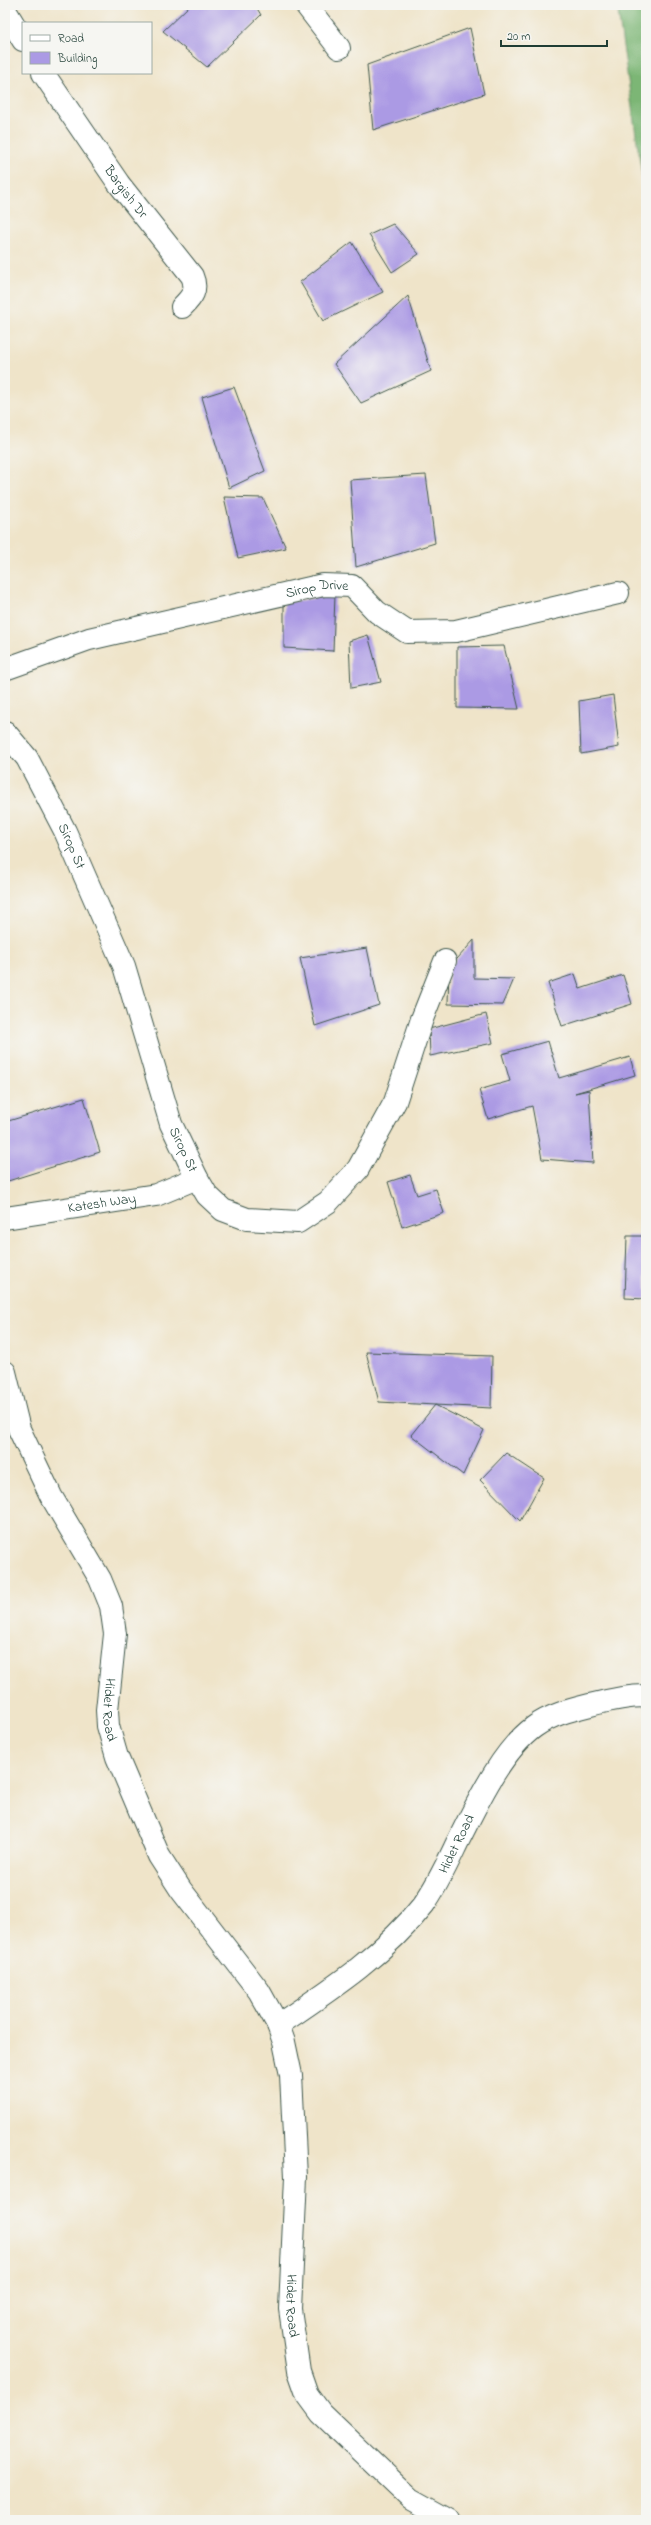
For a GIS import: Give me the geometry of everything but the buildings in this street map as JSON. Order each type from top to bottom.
[{"type":"street","points":[[306,5],[339,48]]},
{"type":"street","points":[[5,10],[22,38]]},
{"type":"street","name":"Bargish Dr","points":[[44,74],[119,184],[192,276],[196,285],[192,298],[182,307]]},
{"type":"street","name":"Sirop Drive","points":[[5,669],[89,639],[323,585],[352,586],[377,612],[407,632],[456,631],[618,593]]},
{"type":"street","name":"Sirop St","points":[[5,732],[27,758],[61,824],[124,966],[171,1124],[197,1178],[207,1195],[223,1210],[247,1219],[298,1222],[328,1202],[358,1169],[396,1102],[422,1019],[445,961]]},
{"type":"street","name":"Katesh Way","points":[[5,1218],[156,1195],[197,1178]]},
{"type":"street","name":"Hidet Road","points":[[5,1372],[19,1429],[51,1496],[100,1579],[111,1606],[115,1634],[107,1710],[108,1726],[117,1757],[159,1856],[181,1890],[259,1991],[278,2025],[291,2075],[296,2177],[290,2309],[299,2371],[308,2394],[321,2413],[357,2450],[411,2499],[449,2520]]},
{"type":"street","name":"Hidet Road","points":[[278,2025],[331,1990],[370,1958],[408,1922],[439,1882],[457,1844],[497,1770],[516,1744],[534,1727],[560,1712],[626,1696],[646,1696]]},
{"type":"green space","points":[[617,5],[646,5],[646,203]]}]
